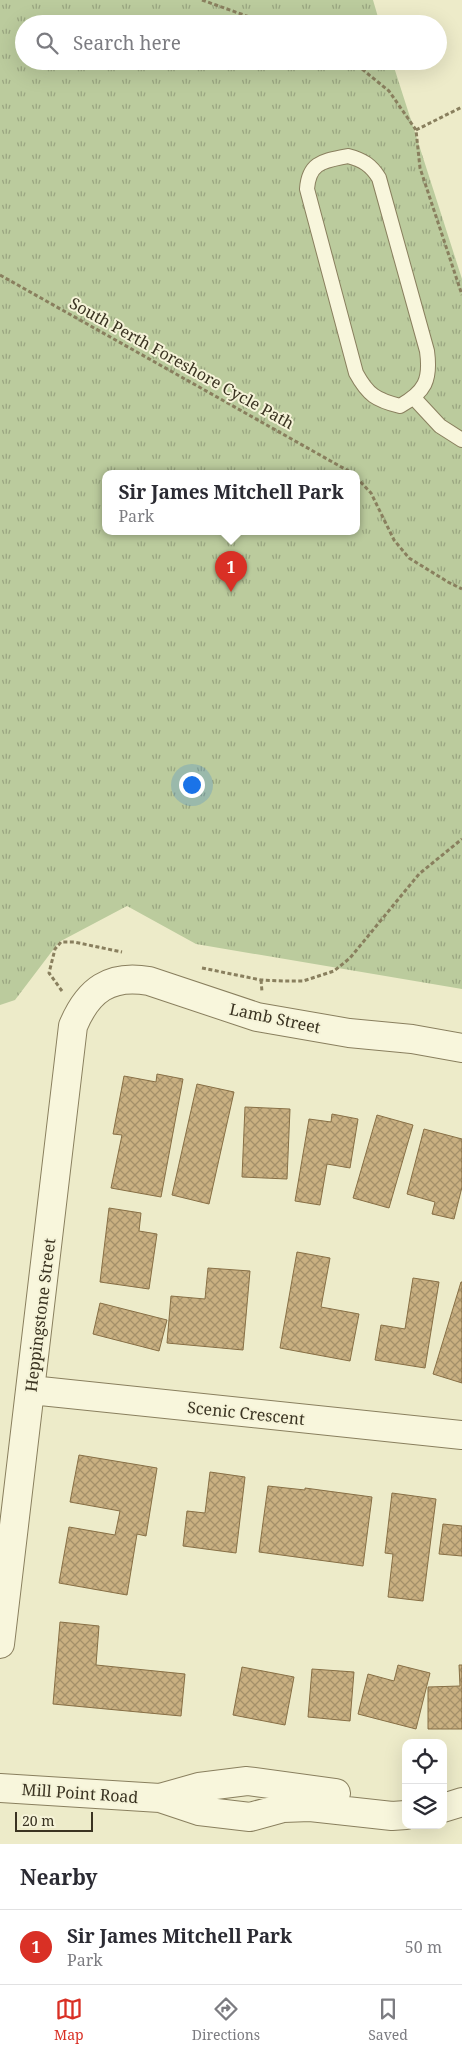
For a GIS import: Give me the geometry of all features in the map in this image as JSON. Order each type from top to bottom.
[{"type":"street","name":"Lamb Street","points":[[94,993],[113,982],[133,978],[149,981],[257,1017],[349,1033],[462,1048]]},
{"type":"street","name":"Heppingstone Street","points":[[0,1644],[74,1026],[80,1009],[94,993]]},
{"type":"street","name":"Scenic Crescent","points":[[31,1390],[462,1435]]},
{"type":"street","name":"Mill Point Road","points":[[160,1798],[199,1787],[247,1781],[302,1798],[392,1816],[402,1815]]},
{"type":"street","name":"Mill Point Road","points":[[0,1788],[160,1798],[199,1811],[250,1817],[283,1808],[302,1798],[373,1800],[402,1798]]},
{"type":"street","points":[[447,1791],[453,1790],[462,1793]]},
{"type":"street","points":[[447,1807],[462,1802]]},
{"type":"lane","points":[[348,156],[361,159],[372,166],[379,178],[427,351],[429,368],[424,384],[414,398],[400,406],[381,401],[366,390],[356,373],[307,189],[308,178],[313,168],[324,162],[348,156]]},
{"type":"lane","points":[[414,398],[440,426],[462,440]]},
{"type":"path","points":[[202,0],[244,15]]},
{"type":"path","points":[[362,70],[388,92],[416,130],[420,168],[462,296]]},
{"type":"path","points":[[416,130],[462,107]]},
{"type":"path","name":"South Perth Foreshore Cycle Path","points":[[0,275],[347,470]]},
{"type":"path","points":[[360,481],[371,493],[394,540],[409,558],[462,589]]},
{"type":"path","points":[[196,967],[261,980],[283,981],[303,981],[334,971],[350,958],[419,874],[462,839]]},
{"type":"path","points":[[64,993],[49,973],[55,949],[61,942],[74,942],[130,954]]},
{"type":"green space","points":[[0,0],[373,0],[377,15],[15,15],[15,70],[395,70],[462,279],[462,989],[196,944],[127,906],[59,942],[15,1000],[0,1005]]},
{"type":"building","points":[[157,1074],[183,1079],[161,1197],[111,1188],[122,1135],[113,1134],[124,1076],[156,1082]]},
{"type":"building","points":[[197,1084],[234,1092],[209,1204],[172,1195]]},
{"type":"building","points":[[245,1107],[290,1109],[287,1179],[242,1177]]},
{"type":"building","points":[[332,1114],[358,1119],[350,1168],[327,1164],[320,1205],[295,1201],[309,1119],[331,1122]]},
{"type":"building","points":[[377,1115],[413,1125],[389,1208],[353,1198]]},
{"type":"building","points":[[424,1129],[462,1139],[462,1187],[454,1219],[432,1214],[435,1202],[407,1194]]},
{"type":"building","points":[[109,1208],[141,1213],[139,1231],[157,1234],[149,1289],[100,1282]]},
{"type":"building","points":[[297,1252],[330,1258],[321,1307],[359,1314],[350,1361],[280,1348]]},
{"type":"building","points":[[208,1268],[250,1271],[243,1350],[167,1343],[171,1296],[205,1299]]},
{"type":"building","points":[[413,1278],[439,1282],[425,1368],[375,1360],[381,1325],[405,1329]]},
{"type":"building","points":[[462,1282],[462,1383],[433,1374]]},
{"type":"building","points":[[100,1303],[167,1320],[159,1351],[93,1334]]},
{"type":"building","points":[[79,1455],[157,1468],[146,1536],[137,1534],[127,1595],[59,1583],[69,1527],[115,1535],[120,1511],[70,1502]]},
{"type":"building","points":[[210,1472],[245,1477],[236,1553],[183,1546],[187,1511],[205,1513]]},
{"type":"building","points":[[268,1486],[305,1490],[305,1488],[372,1497],[363,1566],[259,1552]]},
{"type":"building","points":[[392,1493],[436,1499],[423,1601],[388,1597],[393,1554],[385,1553]]},
{"type":"building","points":[[443,1524],[462,1526],[462,1556],[439,1554]]},
{"type":"building","points":[[60,1622],[99,1626],[96,1665],[185,1674],[181,1716],[53,1704]]},
{"type":"building","points":[[398,1665],[430,1673],[416,1729],[358,1714],[368,1674],[394,1681]]},
{"type":"building","points":[[459,1665],[462,1665],[462,1729],[428,1729],[428,1687],[460,1686]]},
{"type":"building","points":[[242,1667],[294,1677],[285,1725],[233,1715]]},
{"type":"building","points":[[312,1669],[354,1672],[350,1721],[308,1717]]},
{"type":"place","name":"Sir James Mitchell Park","points":[[231,592]]}]
